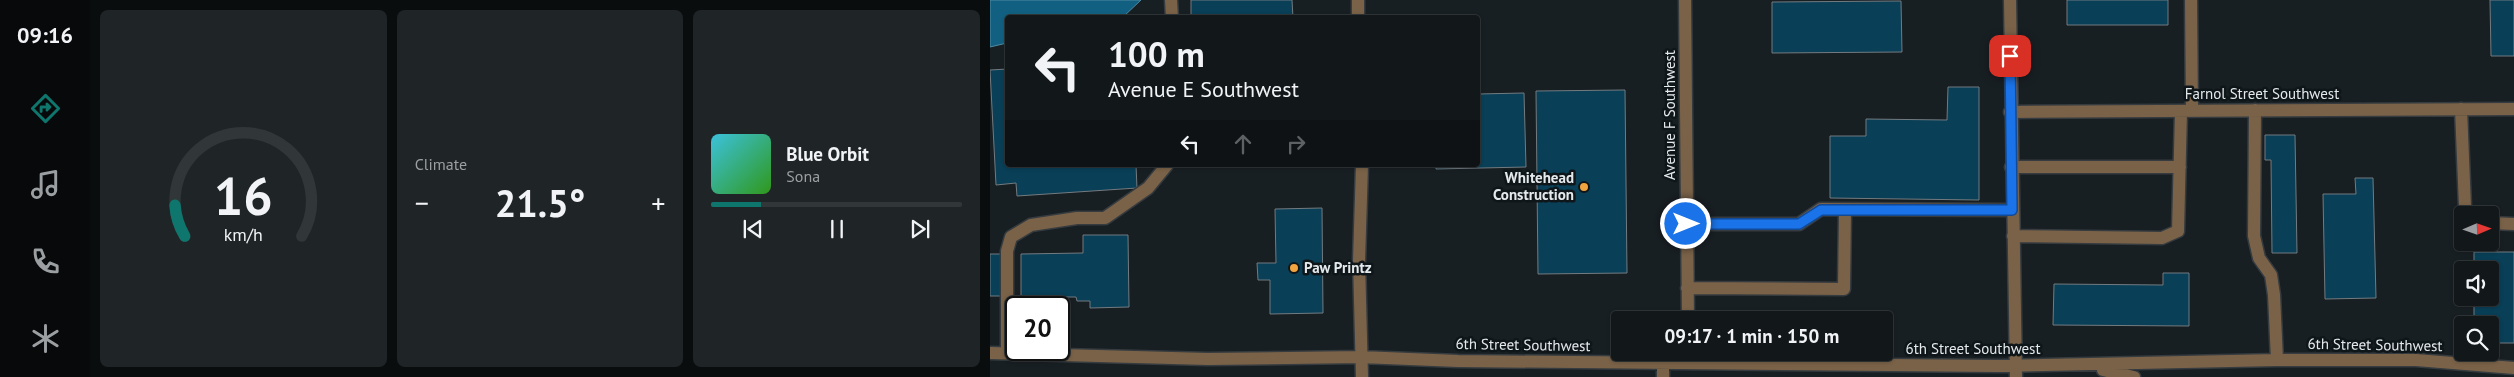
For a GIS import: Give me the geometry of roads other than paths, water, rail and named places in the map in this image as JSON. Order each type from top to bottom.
[{"type":"street","points":[[1171,0],[1172,15]]},
{"type":"street","points":[[1358,0],[1358,15]]},
{"type":"street","name":"Avenue F Southwest","points":[[1685,0],[1688,311]]},
{"type":"street","points":[[2010,0],[2010,112],[2015,371]]},
{"type":"street","points":[[2013,236],[2162,238],[2178,232],[2180,167],[2187,111],[2191,0]]},
{"type":"street","points":[[2461,109],[2465,206]]},
{"type":"street","name":"Farnol Street Southwest","points":[[2010,112],[2514,109]]},
{"type":"street","points":[[2254,110],[2255,249],[2271,274],[2274,295],[2277,360]]},
{"type":"street","points":[[1007,296],[1007,251],[1012,237],[1031,225],[1077,218],[1105,218],[1148,188],[1165,167]]},
{"type":"street","points":[[1362,167],[1359,261],[1362,377]]},
{"type":"street","points":[[2011,167],[2180,167]]},
{"type":"street","points":[[1686,224],[1799,224],[1821,210],[2012,210]]},
{"type":"street","points":[[1687,288],[1844,289],[1845,210]]},
{"type":"street","points":[[2499,223],[2514,224]]},
{"type":"street","name":"6th Street Southwest","points":[[990,353],[1005,353]]},
{"type":"street","name":"6th Street Southwest","points":[[1070,355],[1208,359],[1361,357],[1458,361],[1663,364],[1676,361]]},
{"type":"street","name":"6th Street Southwest","points":[[1725,361],[1843,371],[2015,371],[2086,366],[2277,360],[2416,360],[2514,368]]},
{"type":"street","points":[[1663,364],[1663,377]]},
{"type":"street","name":"6th Street Southwest","points":[[2086,366],[2134,377]]},
{"type":"water","points":[[990,0],[1141,0],[1125,15],[1005,15],[1005,43],[990,47]]},
{"type":"place","name":"Whitehead Construction","points":[[1584,187]]},
{"type":"place","name":"Paw Printz","points":[[1294,268]]}]
